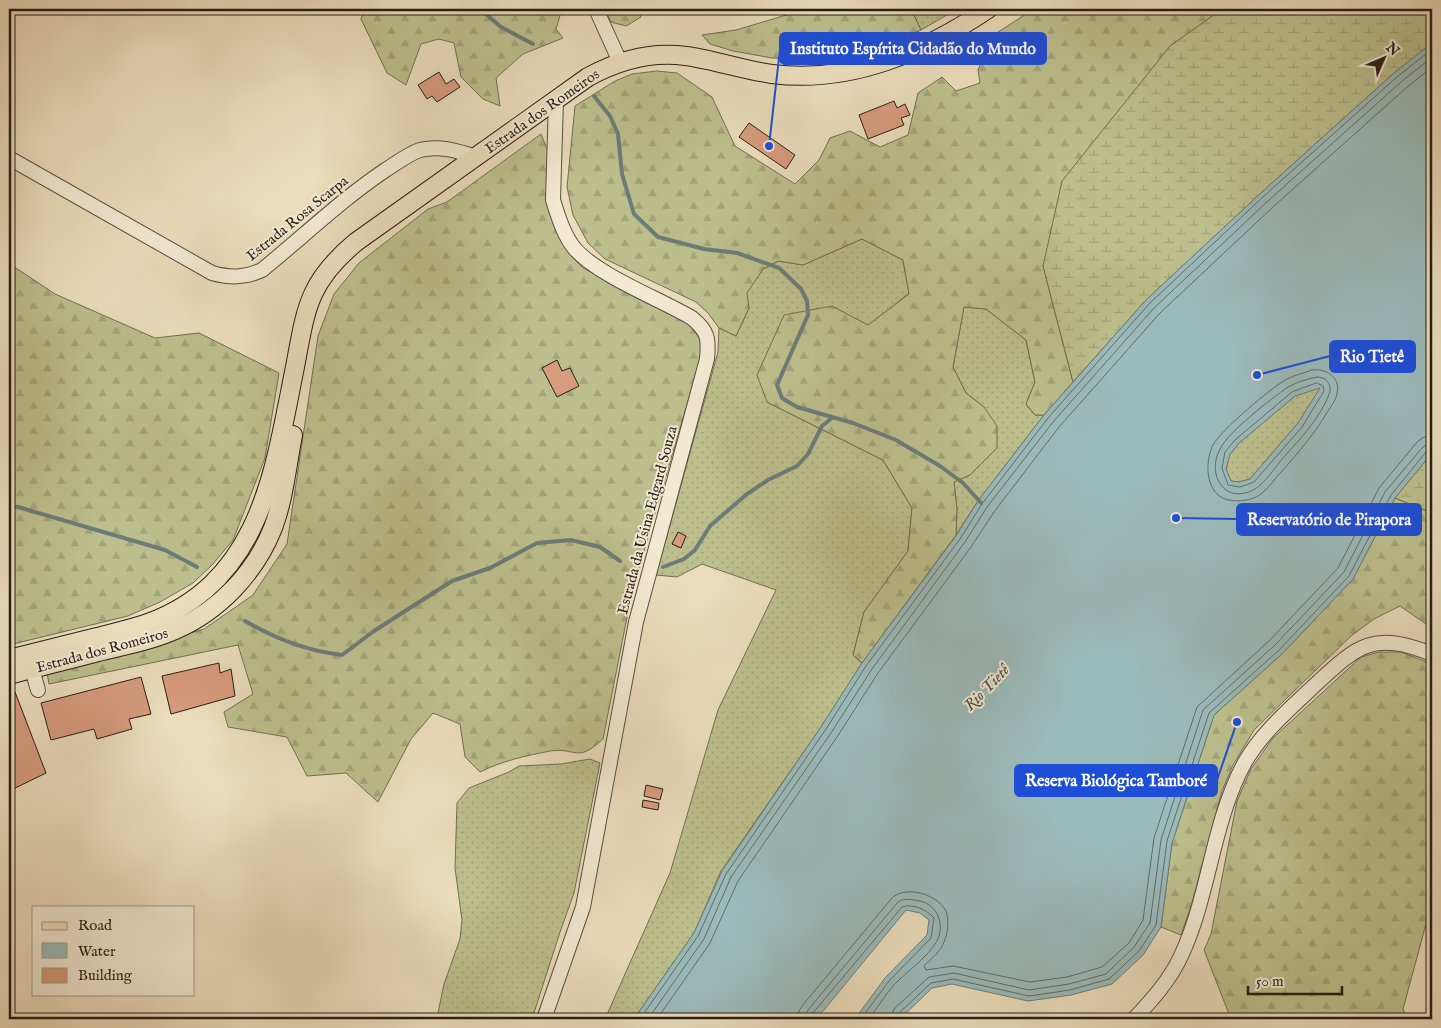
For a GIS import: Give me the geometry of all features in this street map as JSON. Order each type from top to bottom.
[{"type":"main road","name":"Estrada dos Romeiros","points":[[9,659],[148,623],[185,605],[219,576],[247,539],[262,506],[274,469],[305,314],[313,292],[325,273],[340,255],[356,242],[588,77],[620,62],[645,55],[687,56],[772,74],[824,75],[864,68],[910,53],[939,39],[988,9]]},
{"type":"main road","name":"Estrada dos Romeiros","points":[[9,675],[132,644],[174,630],[195,620],[213,608],[234,588],[263,550],[278,511],[294,429],[297,354]]},
{"type":"lane","points":[[596,9],[620,62]]},
{"type":"lane","name":"Estrada da Usina Edgard Souza","points":[[544,1019],[583,907],[636,622],[707,359],[708,345],[707,335],[702,326],[692,318],[597,268],[575,249],[570,241],[557,214],[553,200],[556,100]]},
{"type":"lane","name":"Estrada Rosa Scarpa","points":[[9,158],[212,273],[237,277],[250,276],[262,270],[335,207],[370,180],[406,156],[419,151],[443,149],[476,157]]},
{"type":"lane","points":[[1134,1019],[1161,988],[1181,956],[1196,916],[1224,812],[1233,787],[1246,761],[1260,741],[1340,662],[1362,647],[1385,642],[1403,644],[1432,654]]},
{"type":"lane","points":[[32,669],[38,690]]},
{"type":"green space","points":[[365,9],[562,9],[556,29],[563,38],[523,54],[496,78],[500,106],[483,99],[461,77],[454,43],[439,39],[421,44],[406,85],[387,73],[361,19]]},
{"type":"green space","points":[[605,9],[637,9],[641,17],[626,26],[611,22]]},
{"type":"green space","points":[[799,9],[911,9],[921,30],[883,46],[845,55],[809,59],[772,58],[733,51],[710,44],[702,35],[736,30],[793,13]]},
{"type":"green space","points":[[911,9],[957,9],[921,30]]},
{"type":"green space","points":[[1034,9],[1222,9],[1170,47],[1043,266],[1073,382],[1044,415],[1035,415],[1026,404],[1035,382],[1026,340],[986,309],[964,307],[953,367],[966,393],[984,407],[997,426],[997,448],[970,475],[954,482],[957,509],[956,535],[862,663],[853,655],[864,612],[908,551],[912,508],[883,460],[767,402],[757,375],[784,315],[832,306],[868,325],[909,294],[903,260],[862,239],[803,265],[778,261],[763,269],[747,293],[749,308],[736,336],[719,328],[708,313],[696,302],[605,259],[588,243],[573,215],[567,187],[575,106],[615,81],[632,74],[657,71],[677,73],[712,97],[735,146],[795,184],[819,160],[830,138],[850,131],[880,147],[908,135],[918,93],[942,77],[956,91],[980,83],[978,70],[992,36]]},
{"type":"green space","points":[[1222,9],[1432,9],[1432,43],[1394,73],[1146,300],[1073,382],[1043,266],[1062,181],[1170,46]]},
{"type":"green space","points":[[541,134],[548,151],[547,201],[558,235],[570,255],[583,268],[687,322],[700,339],[703,350],[632,592],[603,739],[594,747],[581,753],[559,750],[550,751],[505,762],[480,772],[465,757],[460,724],[433,713],[411,739],[378,802],[346,773],[307,776],[287,737],[228,727],[224,712],[253,694],[238,645],[49,684],[47,673],[204,629],[253,595],[287,544],[318,336],[334,294],[359,263],[428,209],[447,202]]},
{"type":"green space","points":[[862,239],[903,260],[909,293],[868,326],[832,306],[767,402],[883,460],[912,508],[908,551],[864,612],[853,655],[862,663],[821,727],[721,871],[694,933],[634,1019],[605,1019],[670,873],[718,710],[776,590],[702,564],[677,577],[656,575],[718,352],[719,328],[736,336],[749,308],[746,293],[763,269],[779,261],[803,265]]},
{"type":"green space","points":[[13,266],[55,294],[155,338],[199,333],[279,373],[265,458],[233,540],[212,565],[193,583],[160,602],[128,616],[9,645],[9,267]]},
{"type":"green space","points":[[964,307],[986,309],[1026,340],[1035,382],[1026,404],[1035,415],[1044,415],[978,501],[956,535],[957,509],[954,482],[970,475],[984,407],[966,393],[953,367]]},
{"type":"green space","points":[[1321,387],[1298,423],[1250,479],[1239,482],[1231,481],[1226,469],[1230,454],[1239,443],[1295,396]]},
{"type":"green space","points":[[1432,453],[1432,513],[1395,498]]},
{"type":"green space","points":[[1395,498],[1432,513],[1432,628],[1400,606],[1374,619],[1351,636],[1254,730],[1233,765],[1222,791],[1192,903],[1181,935],[1161,927],[1172,843],[1214,715],[1283,653],[1353,579]]},
{"type":"green space","points":[[1379,652],[1401,652],[1432,664],[1432,916],[1426,924],[1403,1009],[1407,1019],[1231,1019],[1204,950],[1211,934],[1237,801],[1251,769],[1273,738],[1361,657]]},
{"type":"green space","points":[[590,759],[600,763],[574,893],[532,1019],[440,1019],[438,1013],[444,984],[460,939],[462,920],[455,868],[457,803],[469,788],[519,766],[561,764]]},
{"type":"water","points":[[1432,43],[1432,453],[1395,498],[1353,579],[1283,653],[1214,715],[1172,843],[1161,927],[1143,955],[1112,984],[1071,995],[1028,1001],[952,984],[932,988],[900,1019],[855,1019],[885,978],[927,935],[929,920],[920,913],[906,910],[824,1010],[814,1019],[634,1019],[694,933],[722,871],[821,727],[862,663],[956,536],[978,501],[1044,415],[1146,300],[1394,73]],"holes":[[[1320,388],[1298,423],[1250,479],[1239,482],[1231,481],[1226,469],[1230,454],[1239,443],[1295,396]]]},
{"type":"building","points":[[439,72],[446,84],[454,79],[460,87],[437,102],[432,96],[427,99],[418,85]]},
{"type":"building","points":[[894,101],[897,108],[905,104],[910,115],[901,118],[904,125],[868,139],[859,115]]},
{"type":"building","points":[[749,123],[795,155],[786,169],[739,137]]},
{"type":"building","points":[[557,360],[562,371],[570,368],[579,386],[557,397],[542,368]]},
{"type":"building","points":[[678,532],[686,536],[681,548],[672,544]]},
{"type":"building","points":[[219,663],[220,673],[231,669],[235,696],[171,714],[162,676]]},
{"type":"building","points":[[141,677],[151,714],[129,719],[132,729],[97,739],[94,729],[51,740],[41,703]]},
{"type":"building","points":[[15,692],[46,773],[9,791],[9,694]]},
{"type":"building","points":[[646,785],[663,789],[660,800],[644,796]]},
{"type":"building","points":[[643,800],[659,803],[658,810],[642,807]]},
{"type":"waterway","points":[[480,9],[501,27],[533,44]]},
{"type":"waterway","points":[[594,96],[610,116],[618,134],[622,174],[634,214],[658,237],[704,249],[737,253],[779,268],[801,289],[807,301],[808,315],[777,385],[782,398],[797,407],[853,423],[896,440],[940,466],[963,483],[981,503]]},
{"type":"waterway","points":[[663,567],[684,559],[695,550],[710,526],[747,494],[768,480],[797,466],[808,454],[822,426],[832,418]]},
{"type":"waterway","points":[[9,506],[165,550],[197,567]]},
{"type":"waterway","points":[[245,621],[292,643],[316,651],[342,655],[374,631],[452,581],[490,568],[537,543],[571,540],[600,547],[620,561]]},
{"type":"place","name":"Instituto Espírita Cidadão do Mundo","points":[[769,146]]},
{"type":"place","name":"Rio Tietê","points":[[1257,375]]},
{"type":"place","name":"Reservatório de Pirapora","points":[[1176,518]]},
{"type":"place","name":"Reserva Biológica Tamboré","points":[[1237,722]]}]
